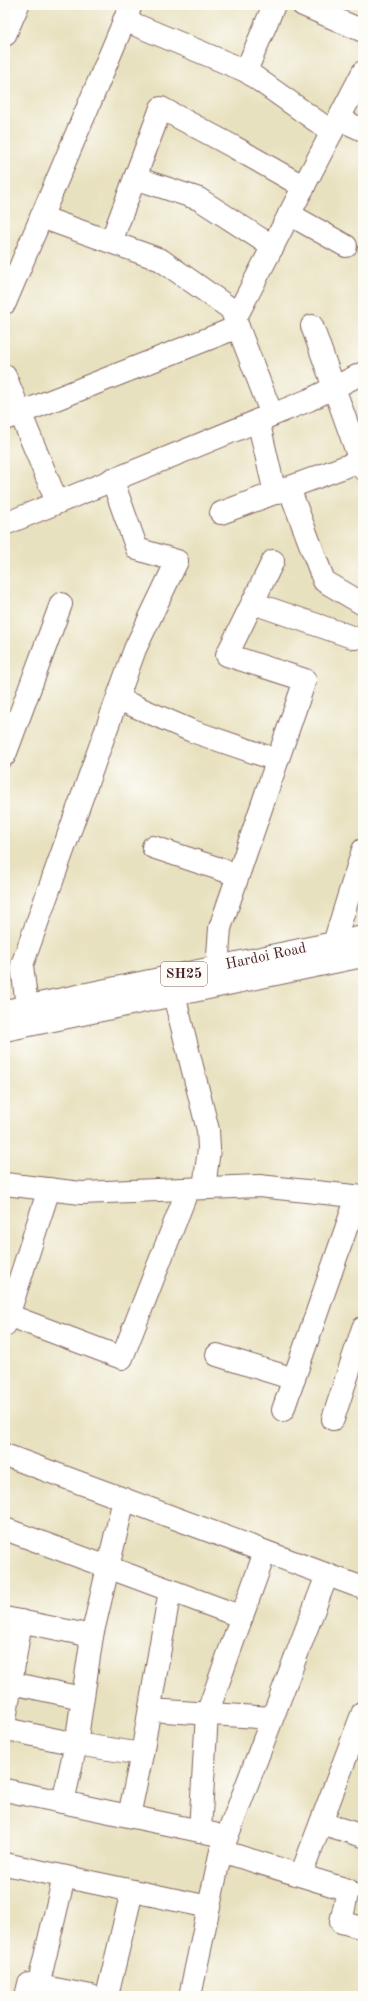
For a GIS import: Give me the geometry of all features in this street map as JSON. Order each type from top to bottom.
[{"type":"street","points":[[5,35],[18,5]]},
{"type":"street","points":[[246,71],[274,5]]},
{"type":"street","points":[[306,6],[363,31]]},
{"type":"street","points":[[5,303],[127,13],[246,71],[335,126],[363,130]]},
{"type":"street","points":[[13,416],[236,323],[289,214],[363,72]]},
{"type":"street","points":[[111,242],[161,108],[304,187]]},
{"type":"street","points":[[135,178],[199,199],[273,246]]},
{"type":"street","points":[[289,214],[346,246]]},
{"type":"street","points":[[41,217],[161,260],[231,309],[265,418],[282,490],[324,581],[363,604]]},
{"type":"street","points":[[221,514],[282,490],[362,465],[312,326]]},
{"type":"street","points":[[5,524],[112,479],[265,418],[363,373]]},
{"type":"street","points":[[5,376],[13,416],[56,502]]},
{"type":"street","points":[[27,1007],[22,965],[135,649],[176,561],[136,549],[112,479]]},
{"type":"street","points":[[218,976],[220,928],[305,680],[227,655],[274,561]]},
{"type":"street","points":[[253,603],[355,638]]},
{"type":"street","points":[[5,754],[61,604]]},
{"type":"street","points":[[118,699],[192,732],[277,760]]},
{"type":"street","points":[[153,847],[238,875]]},
{"type":"street","points":[[334,944],[363,850]]},
{"type":"street","name":"Hardoi Road","points":[[5,1030],[174,995],[218,976],[334,944],[363,938]]},
{"type":"street","name":"Hardoi Road","points":[[5,1011],[218,976],[363,956]]},
{"type":"street","points":[[49,1189],[7,1320],[122,1358],[196,1188],[209,1149],[208,1130],[174,995]]},
{"type":"street","points":[[5,1184],[81,1192],[259,1186],[360,1197],[283,1410]]},
{"type":"street","points":[[333,1419],[363,1328]]},
{"type":"street","points":[[217,1355],[294,1379]]},
{"type":"street","points":[[5,1455],[363,1588]]},
{"type":"street","points":[[63,1802],[76,1744],[92,1636],[124,1499]]},
{"type":"street","points":[[5,1529],[242,1617]]},
{"type":"street","points":[[200,1831],[207,1714],[265,1552]]},
{"type":"street","points":[[190,1996],[224,1844],[327,1575]]},
{"type":"street","points":[[129,1816],[150,1710],[170,1590]]},
{"type":"street","points":[[5,1720],[11,1683],[13,1619],[92,1636]]},
{"type":"street","points":[[11,1683],[82,1698]]},
{"type":"street","points":[[150,1710],[272,1718]]},
{"type":"street","points":[[301,1875],[363,1712]]},
{"type":"street","points":[[5,1729],[76,1744],[142,1754]]},
{"type":"street","points":[[5,1790],[200,1831],[224,1844],[301,1875],[348,1890],[341,1922],[363,1928]]},
{"type":"street","points":[[321,1823],[363,1836]]},
{"type":"street","points":[[5,1864],[209,1907]]},
{"type":"street","points":[[64,1877],[32,1991],[91,1996]]},
{"type":"street","points":[[107,1996],[132,1891]]}]
